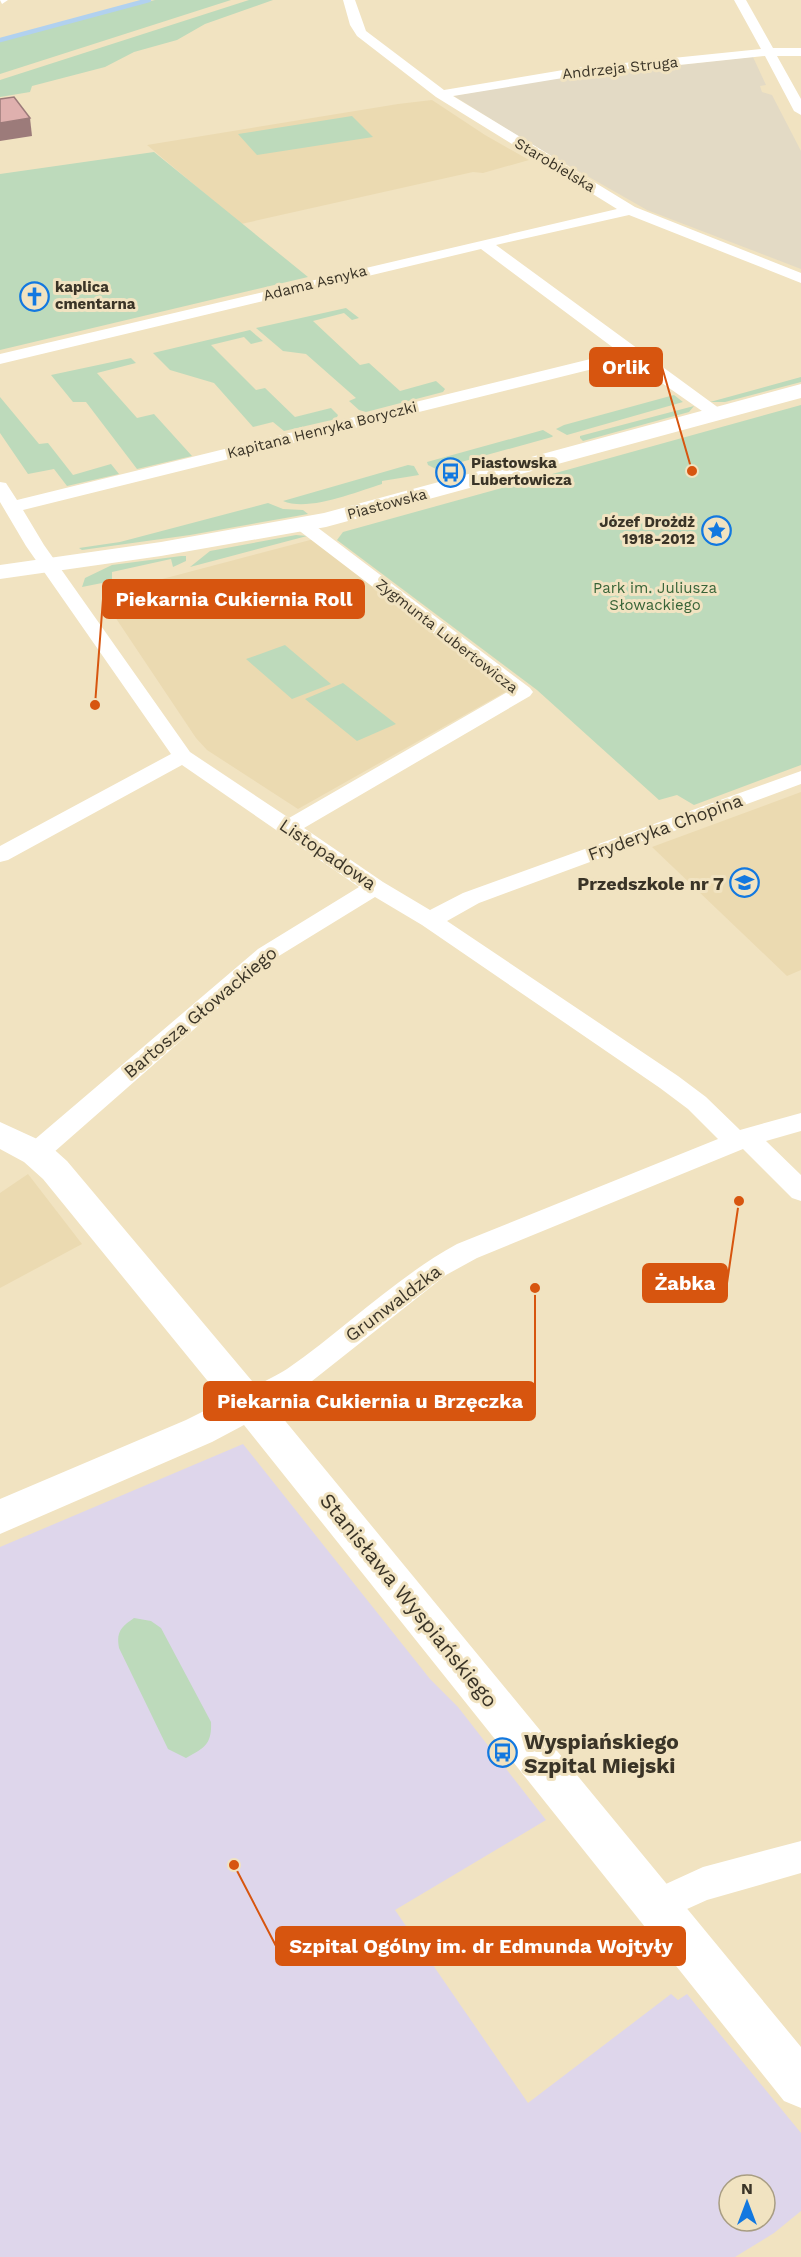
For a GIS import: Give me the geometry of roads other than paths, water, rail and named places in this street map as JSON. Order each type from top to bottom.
[{"type":"street","name":"Starobielska","points":[[349,0],[356,25],[362,33],[441,94],[630,210],[801,278]]},
{"type":"street","points":[[740,0],[801,111]]},
{"type":"street","name":"Andrzeja Struga","points":[[441,94],[575,72],[769,52],[801,52]]},
{"type":"street","name":"Adama Asnyka","points":[[0,359],[630,210]]},
{"type":"street","points":[[483,243],[632,354],[718,414]]},
{"type":"street","name":"Kapitana Henryka Boryczki","points":[[12,507],[632,354]]},
{"type":"street","name":"Piastowska","points":[[0,572],[303,525],[801,391]]},
{"type":"street","name":"Listopadowa","points":[[0,487],[48,564],[183,756],[375,887],[430,920],[669,1082],[741,1139],[801,1191]]},
{"type":"street","name":"Zygmunta Lubertowicza","points":[[288,828],[523,692],[303,525]]},
{"type":"street","points":[[0,855],[183,756]]},
{"type":"street","name":"Fryderyka Chopina","points":[[430,920],[471,898],[801,777]]},
{"type":"street","name":"Bartosza Głowackiego","points":[[36,1153],[266,954],[375,887]]},
{"type":"street","name":"Grunwaldzka","points":[[0,1517],[199,1431],[250,1405],[297,1377],[436,1268],[467,1251],[741,1139],[801,1122]]},
{"type":"street","name":"Stanisława Wyspiańskiego","points":[[0,1134],[36,1153],[55,1170],[250,1405],[801,2084]]},
{"type":"street","points":[[656,1906],[703,1884],[801,1857]]},
{"type":"waterway","points":[[0,40],[149,0]]},
{"type":"place","name":"kaplica cmentarna","points":[[34,296]]},
{"type":"place","name":"Orlik","points":[[692,471]]},
{"type":"place","name":"Piastowska Lubertowicza","points":[[450,472]]},
{"type":"place","name":"Józef Drożdż 1918-2012","points":[[716,531]]},
{"type":"place","name":"Piekarnia Cukiernia Roll","points":[[95,705]]},
{"type":"place","name":"Przedszkole nr 7","points":[[745,883]]},
{"type":"place","name":"Żabka","points":[[739,1201]]},
{"type":"place","name":"Piekarnia Cukiernia u Brzęczka","points":[[535,1288]]},
{"type":"place","name":"Wyspiańskiego Szpital Miejski","points":[[503,1753]]},
{"type":"place","name":"Szpital Ogólny im. dr Edmunda Wojtyły","points":[[234,1865]]},
{"type":"park label","name":"Park im. Juliusza Słowackiego","points":[[655,596]]}]
